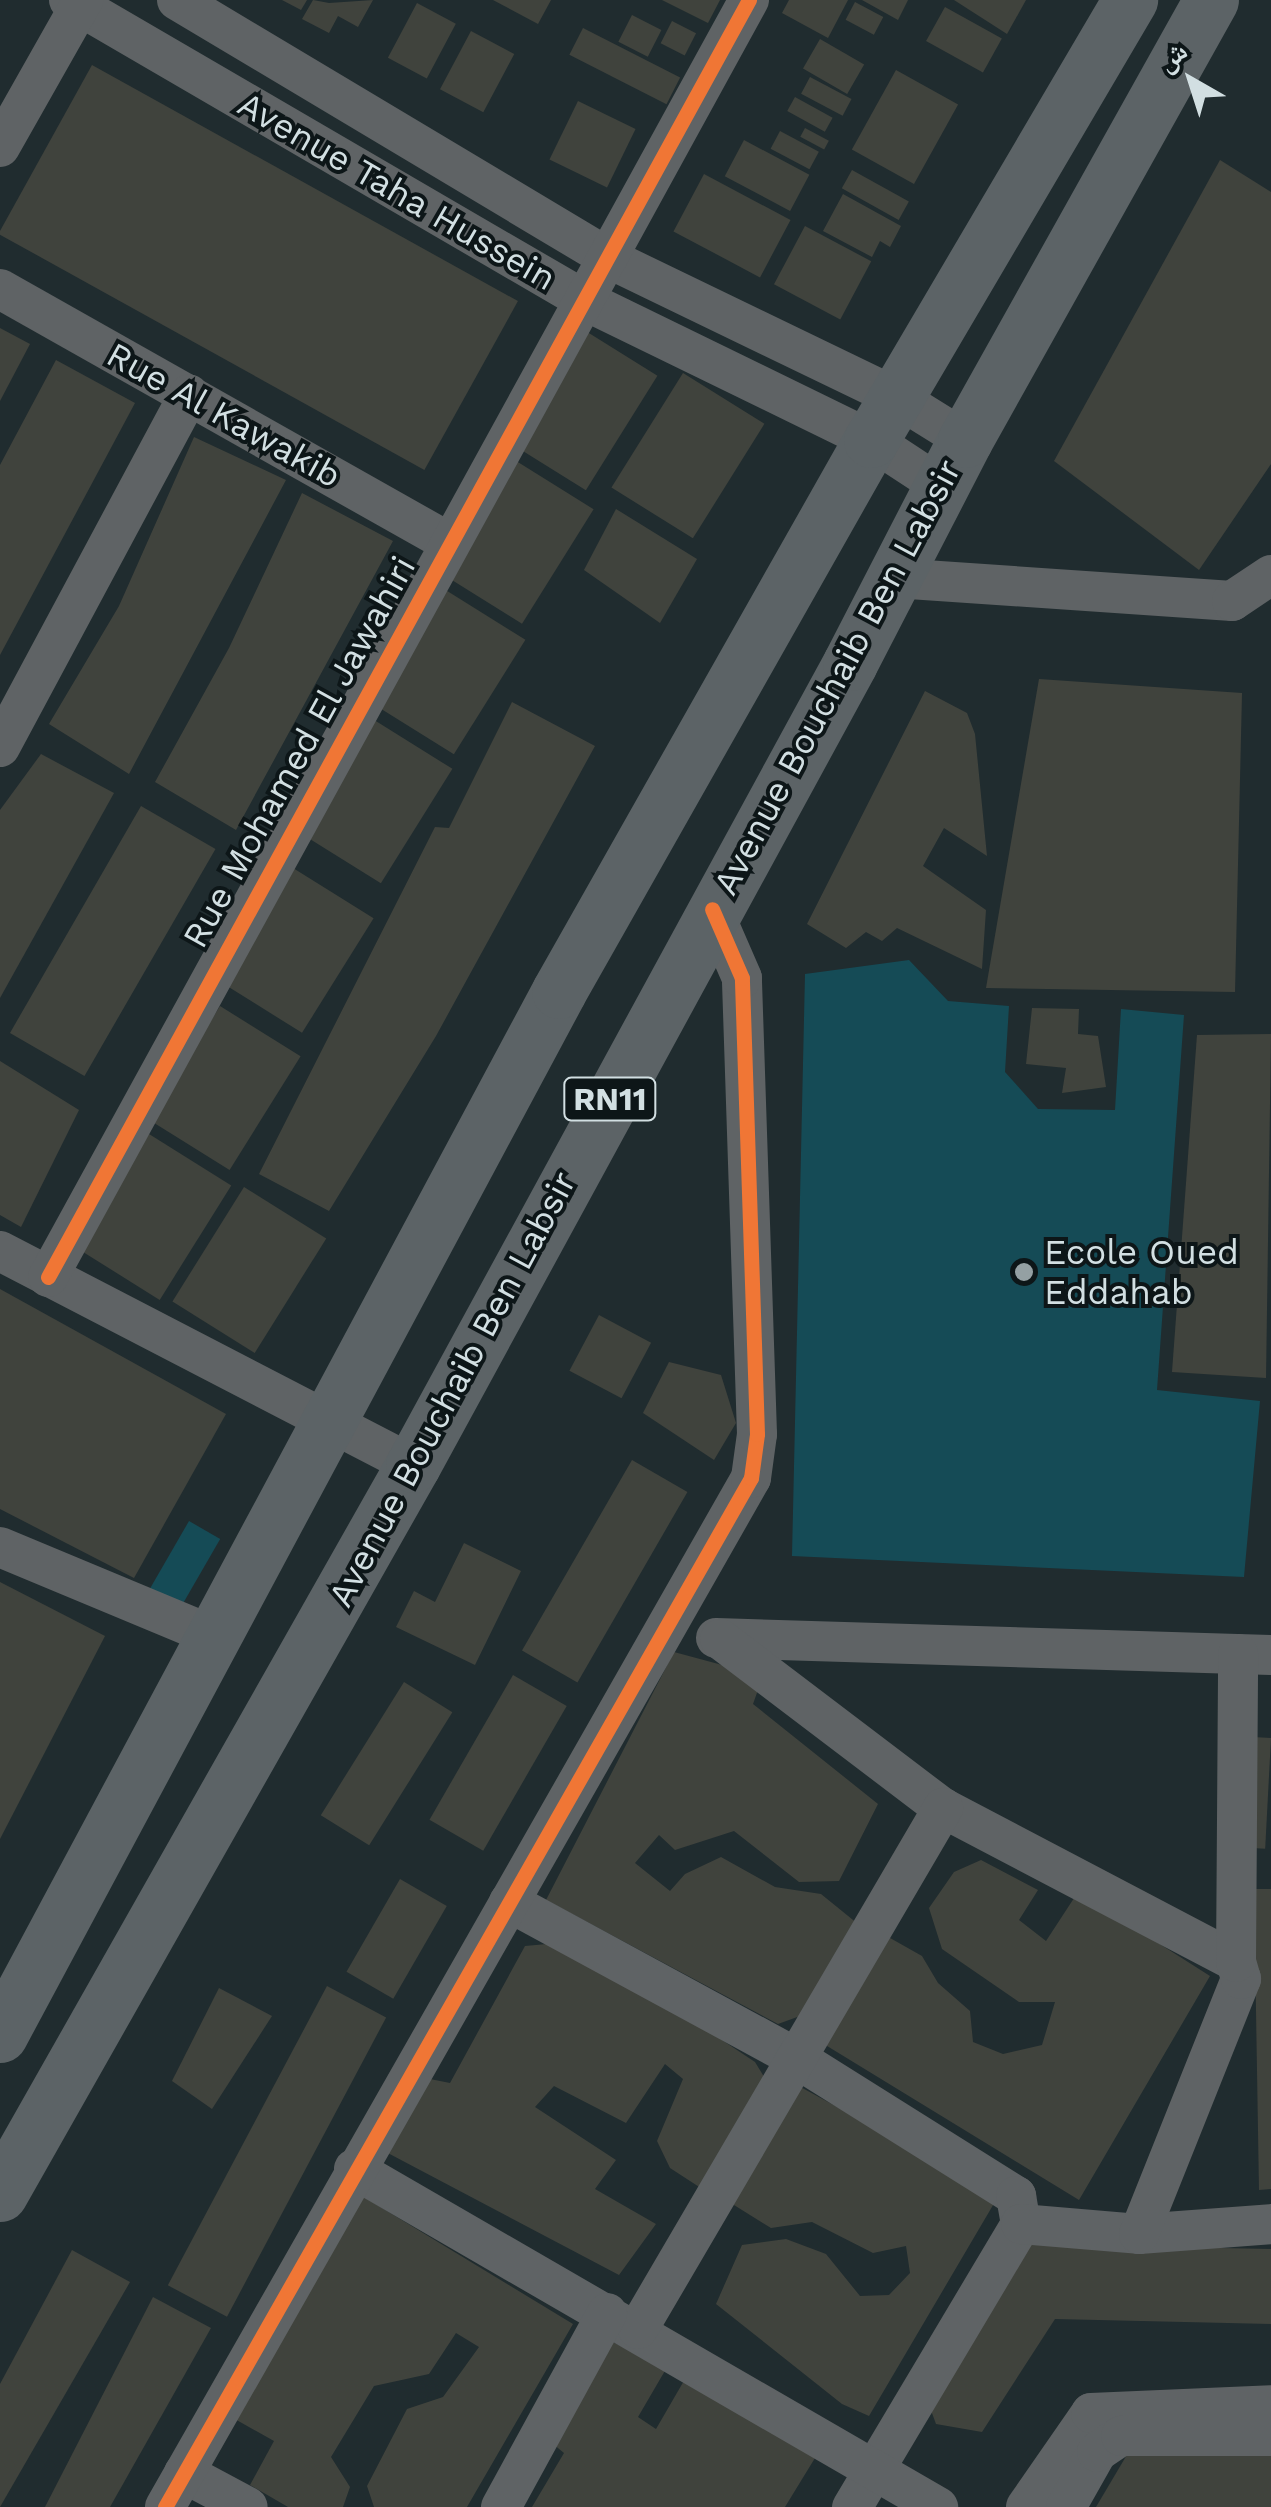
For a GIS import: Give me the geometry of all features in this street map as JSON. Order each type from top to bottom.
[{"type":"main road","name":"RN11","points":[[0,2035],[560,992],[884,418],[1130,0]]},
{"type":"main road","name":"Avenue Bouchaib Ben Labsir","points":[[0,2194],[413,1465],[895,578],[953,463],[1211,0]]},
{"type":"street","name":"Avenue Taha Hussein","points":[[177,0],[884,418],[953,463]]},
{"type":"street","name":"Rue Mohamed El Jawahiri","points":[[48,1277],[448,542],[612,260],[750,0]]},
{"type":"street","name":"Avenue Taha Hussein","points":[[77,2],[586,301],[884,418]]},
{"type":"street","points":[[0,147],[77,2]]},
{"type":"street","name":"Rue Al Kawakib","points":[[0,290],[448,542]]},
{"type":"street","points":[[0,748],[189,396]]},
{"type":"street","points":[[895,578],[1232,601],[1271,576]]},
{"type":"street","points":[[248,2507],[175,2490],[354,2169],[667,1630],[755,1460],[742,978],[712,909]]},
{"type":"street","points":[[0,1251],[332,1419],[413,1465]]},
{"type":"street","points":[[0,1547],[216,1637]]},
{"type":"street","points":[[667,1630],[720,1639],[1255,1654],[1236,1962],[1238,1994],[1138,2234]]},
{"type":"street","points":[[720,1639],[944,1808],[1236,1962]]},
{"type":"street","points":[[501,2507],[796,2058],[944,1808]]},
{"type":"street","points":[[509,1902],[796,2058],[1016,2196],[1021,2224],[852,2507]]},
{"type":"street","points":[[354,2169],[876,2467],[938,2507]]},
{"type":"street","points":[[1021,2224],[1138,2234],[1271,2224]]},
{"type":"street","points":[[1026,2507],[1091,2412],[1271,2405]]},
{"type":"street","points":[[1066,2507],[1097,2452],[1122,2436],[1271,2436]]},
{"type":"shaded area","points":[[909,960],[948,1001],[1009,1006],[1005,1072],[1038,1109],[1115,1110],[1121,1009],[1184,1015],[1157,1390],[1260,1401],[1244,1577],[792,1556],[805,974]]},
{"type":"shaded area","points":[[189,1521],[220,1539],[172,1623],[140,1605]]},
{"type":"building","points":[[282,0],[307,0],[301,10]]},
{"type":"building","points":[[313,0],[373,0],[358,27],[338,16],[329,33],[302,19]]},
{"type":"building","points":[[493,0],[551,0],[538,24]]},
{"type":"building","points":[[662,0],[720,0],[708,23]]},
{"type":"building","points":[[789,0],[848,0],[828,38],[782,13]]},
{"type":"building","points":[[862,0],[908,0],[898,20]]},
{"type":"building","points":[[954,0],[1026,0],[1007,34]]},
{"type":"building","points":[[855,2],[883,17],[874,35],[846,20]]},
{"type":"building","points":[[417,3],[456,24],[427,78],[388,58]]},
{"type":"building","points":[[945,7],[1002,39],[983,73],[926,41]]},
{"type":"building","points":[[632,15],[661,30],[648,57],[618,42]]},
{"type":"building","points":[[672,21],[696,33],[685,56],[661,43]]},
{"type":"building","points":[[583,28],[680,77],[666,104],[569,55]]},
{"type":"building","points":[[471,31],[514,54],[483,112],[440,89]]},
{"type":"building","points":[[820,39],[864,64],[847,94],[803,68]]},
{"type":"building","points":[[92,65],[518,301],[424,470],[0,235]]},
{"type":"building","points":[[896,70],[958,104],[914,184],[852,150]]},
{"type":"building","points":[[810,77],[851,99],[843,116],[801,94]]},
{"type":"building","points":[[795,97],[833,118],[825,132],[787,111]]},
{"type":"building","points":[[578,101],[636,129],[607,187],[550,159]]},
{"type":"building","points":[[805,128],[829,141],[824,150],[800,137]]},
{"type":"building","points":[[780,131],[819,152],[809,169],[771,149]]},
{"type":"building","points":[[744,140],[809,175],[790,211],[725,176]]},
{"type":"building","points":[[1220,160],[1271,192],[1271,464],[1199,570],[1054,461]]},
{"type":"building","points":[[852,170],[909,202],[899,220],[842,188]]},
{"type":"building","points":[[704,174],[791,220],[760,277],[673,231]]},
{"type":"building","points":[[843,194],[901,226],[890,247],[880,241],[872,257],[823,231]]},
{"type":"building","points":[[805,226],[871,261],[840,319],[774,284]]},
{"type":"building","points":[[576,325],[657,376],[586,490],[504,439]]},
{"type":"building","points":[[0,328],[30,344],[0,401]]},
{"type":"building","points":[[56,360],[135,403],[0,655],[0,465]]},
{"type":"building","points":[[683,373],[764,424],[693,538],[611,487]]},
{"type":"building","points":[[194,437],[286,480],[129,774],[49,724],[119,606]]},
{"type":"building","points":[[513,459],[594,509],[522,624],[441,573]]},
{"type":"building","points":[[302,493],[393,541],[236,830],[155,782],[229,648]]},
{"type":"building","points":[[616,509],[697,559],[660,623],[584,570]]},
{"type":"building","points":[[444,589],[525,640],[454,754],[372,703]]},
{"type":"building","points":[[1039,679],[1242,693],[1235,992],[986,988]]},
{"type":"building","points":[[925,691],[967,713],[975,734],[987,856],[944,828],[923,866],[986,910],[982,969],[897,928],[882,941],[866,932],[846,948],[807,924]]},
{"type":"building","points":[[512,702],[595,746],[436,1036],[329,1211],[259,1174],[435,827],[449,828]]},
{"type":"building","points":[[371,718],[452,769],[381,883],[299,832]]},
{"type":"building","points":[[41,754],[114,793],[0,998],[0,810]]},
{"type":"building","points":[[141,806],[215,849],[84,1076],[10,1033]]},
{"type":"building","points":[[293,868],[374,918],[302,1033],[221,982]]},
{"type":"building","points":[[220,1006],[301,1056],[230,1170],[149,1120]]},
{"type":"building","points":[[1032,1008],[1079,1009],[1078,1034],[1098,1036],[1106,1087],[1062,1093],[1066,1068],[1026,1064]]},
{"type":"building","points":[[1271,1034],[1266,1378],[1172,1372],[1197,1035]]},
{"type":"building","points":[[0,1061],[79,1110],[21,1227],[0,1215]]},
{"type":"building","points":[[149,1134],[231,1185],[160,1300],[77,1248]]},
{"type":"building","points":[[244,1187],[326,1238],[255,1353],[172,1301]]},
{"type":"building","points":[[0,1289],[226,1414],[134,1578],[0,1509]]},
{"type":"building","points":[[599,1315],[651,1343],[622,1398],[569,1371]]},
{"type":"building","points":[[669,1362],[721,1375],[736,1423],[714,1460],[643,1413]]},
{"type":"building","points":[[632,1460],[687,1492],[577,1683],[522,1651]]},
{"type":"building","points":[[464,1543],[521,1571],[475,1665],[396,1627],[414,1591],[435,1602]]},
{"type":"building","points":[[0,1582],[105,1636],[0,1839]]},
{"type":"building","points":[[674,1652],[763,1676],[753,1704],[878,1804],[839,1881],[799,1882],[734,1831],[675,1850],[659,1835],[635,1863],[670,1891],[685,1874],[721,1857],[775,1887],[821,1894],[858,1924],[811,2012],[778,2024],[546,1900]]},
{"type":"building","points":[[513,1675],[567,1706],[483,1851],[429,1820]]},
{"type":"building","points":[[404,1682],[452,1712],[369,1845],[321,1815]]},
{"type":"building","points":[[1253,1737],[1271,1738],[1265,1849],[1247,1848]]},
{"type":"building","points":[[981,1860],[1038,1890],[1019,1920],[1046,1941],[1078,1892],[1210,1976],[1079,2200],[814,2038],[883,1934],[922,1956],[938,1983],[970,2011],[973,2042],[1003,2054],[1042,2045],[1055,2002],[1019,2002],[942,1949],[929,1908],[954,1872]]},
{"type":"building","points":[[400,1879],[447,1906],[393,1999],[346,1972]]},
{"type":"building","points":[[1254,1889],[1271,1889],[1271,2189],[1259,2190]]},
{"type":"building","points":[[547,1944],[686,2016],[755,2062],[772,2090],[710,2194],[670,2168],[657,2141],[683,2079],[665,2064],[626,2123],[554,2086],[535,2107],[616,2160],[595,2189],[656,2224],[619,2275],[384,2151],[430,2079],[450,2083],[525,1946]]},
{"type":"building","points":[[327,1986],[386,2017],[227,2317],[168,2285]]},
{"type":"building","points":[[219,1988],[272,2016],[212,2109],[172,2081]]},
{"type":"building","points":[[795,2084],[999,2195],[869,2416],[842,2404],[716,2304],[742,2245],[786,2239],[826,2254],[860,2296],[889,2295],[910,2273],[906,2246],[873,2253],[812,2222],[771,2228],[726,2200]]},
{"type":"building","points":[[359,2194],[573,2324],[467,2507],[374,2507],[367,2486],[407,2409],[443,2397],[479,2347],[456,2333],[429,2374],[374,2386],[331,2457],[350,2487],[343,2507],[288,2507],[250,2485],[274,2441],[233,2418]]},
{"type":"building","points":[[1012,2244],[1271,2249],[1271,2324],[1055,2319],[982,2432],[936,2424],[925,2394]]},
{"type":"building","points":[[72,2250],[130,2282],[0,2507],[0,2384]]},
{"type":"building","points":[[153,2297],[211,2328],[110,2507],[45,2507]]},
{"type":"building","points":[[611,2341],[666,2369],[638,2417],[656,2429],[685,2379],[815,2458],[785,2507],[532,2507],[564,2453],[547,2439]]},
{"type":"building","points":[[1128,2453],[1271,2453],[1271,2507],[1096,2507]]},
{"type":"cycle path","points":[[48,1277],[749,0]]},
{"type":"cycle path","points":[[165,2507],[751,1478],[757,1434],[742,978],[712,909]]},
{"type":"place","name":"Ecole Oued Eddahab","points":[[1024,1272]]}]
